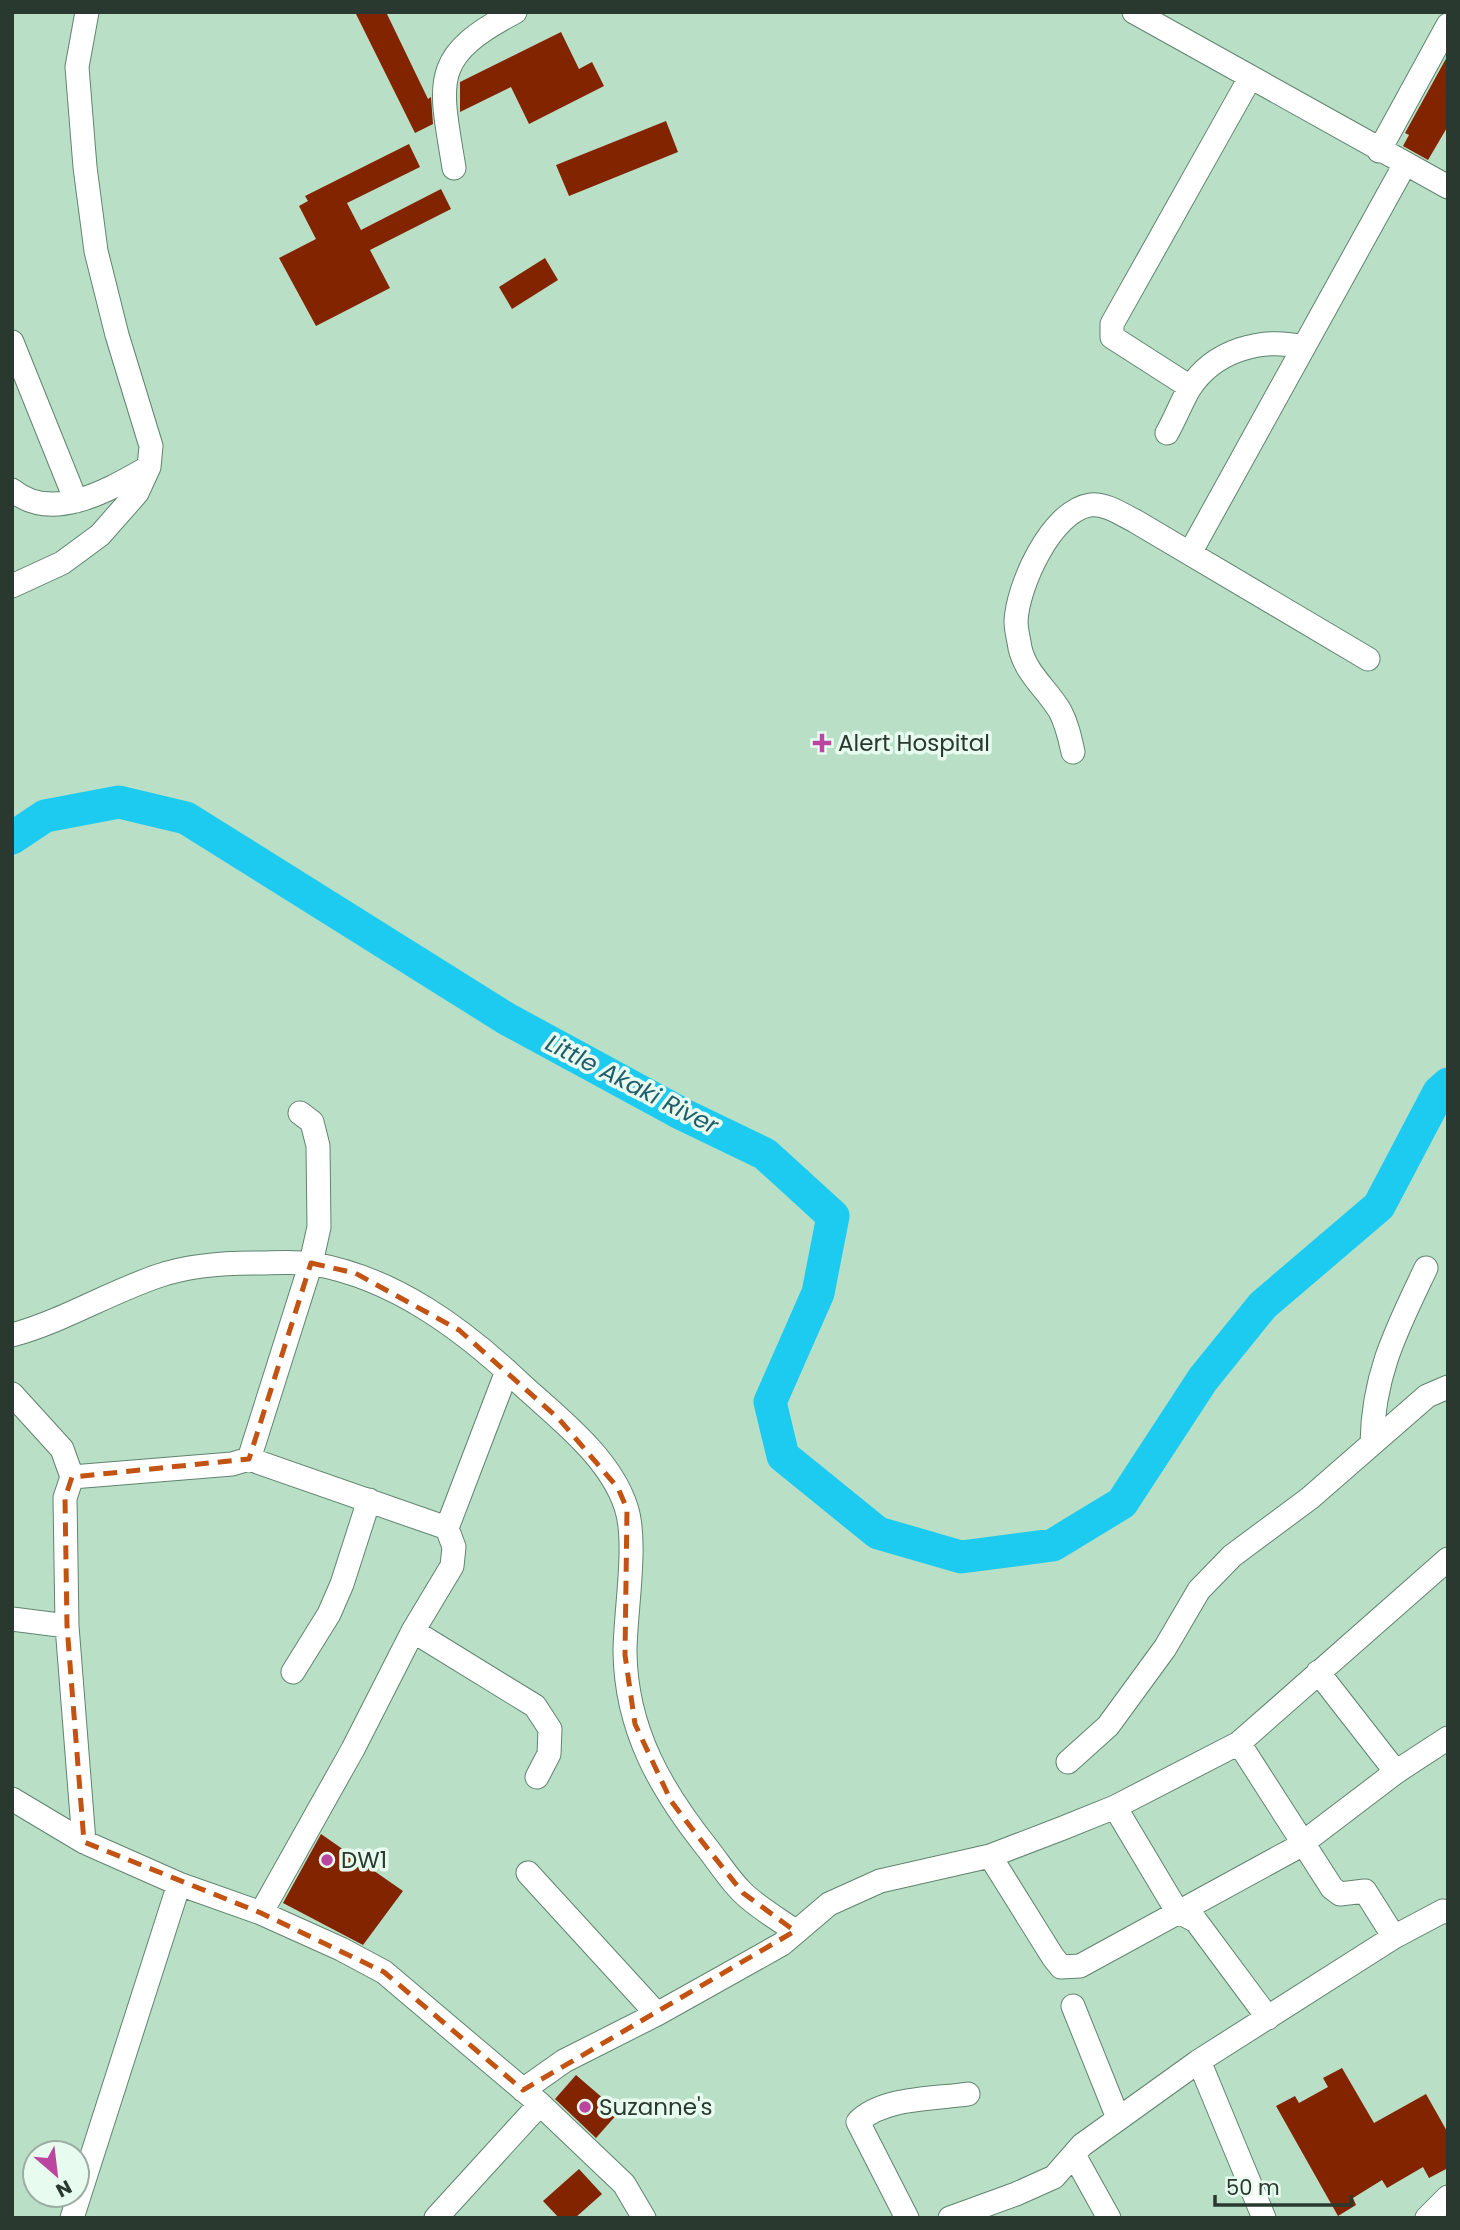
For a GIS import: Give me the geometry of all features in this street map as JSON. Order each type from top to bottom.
[{"type":"street","points":[[12,586],[62,563],[100,535],[137,493],[149,467],[151,446],[117,335],[96,251],[85,167],[77,66],[87,12]]},
{"type":"street","points":[[454,168],[446,118],[445,81],[450,61],[468,39],[514,12]]},
{"type":"street","points":[[1134,12],[1379,151],[1448,187]]},
{"type":"street","points":[[1379,151],[1448,25]]},
{"type":"street","points":[[1190,387],[1124,347],[1112,337],[1112,324],[1250,78]]},
{"type":"street","points":[[1190,554],[1405,164]]},
{"type":"street","points":[[12,342],[76,502]]},
{"type":"street","points":[[1167,433],[1190,387],[1227,354],[1254,345],[1282,342],[1304,347]]},
{"type":"street","points":[[12,490],[24,500],[34,502],[53,505],[76,502],[118,485],[149,467]]},
{"type":"street","points":[[1073,752],[1060,712],[1027,668],[1016,622],[1023,592],[1042,546],[1055,527],[1070,514],[1089,505],[1104,506],[1368,659]]},
{"type":"street","points":[[249,1459],[311,1263],[319,1227],[318,1146],[312,1122],[300,1113]]},
{"type":"street","points":[[12,1335],[47,1326],[89,1303],[161,1275],[232,1263],[311,1263],[355,1273],[395,1291],[459,1330],[507,1371],[600,1462],[627,1509],[630,1540],[625,1655],[635,1724],[671,1801],[743,1893],[796,1931]]},
{"type":"street","points":[[1372,1443],[1372,1415],[1380,1374],[1391,1339],[1426,1268]]},
{"type":"street","points":[[261,1913],[353,1749],[413,1631],[452,1566],[454,1547],[447,1528],[507,1371]]},
{"type":"street","points":[[1068,1762],[1108,1726],[1165,1648],[1199,1590],[1232,1556],[1310,1498],[1427,1396],[1448,1387]]},
{"type":"street","points":[[12,1394],[62,1449],[72,1478],[65,1497],[67,1626],[84,1842]]},
{"type":"street","points":[[72,1478],[232,1464],[249,1459],[447,1528]]},
{"type":"street","points":[[293,1672],[329,1614],[342,1584],[369,1500]]},
{"type":"street","points":[[436,2218],[531,2097],[564,2061],[657,2014],[782,1944],[829,1904],[880,1881],[989,1856],[1115,1807],[1239,1743],[1448,1559]]},
{"type":"street","points":[[12,1619],[67,1626]]},
{"type":"street","points":[[413,1631],[535,1706],[550,1729],[549,1754],[537,1777]]},
{"type":"street","points":[[1318,1672],[1396,1772]]},
{"type":"street","points":[[989,1856],[1061,1966],[1080,1966],[1296,1848],[1303,1840],[1396,1772],[1448,1738]]},
{"type":"street","points":[[1239,1743],[1332,1888],[1340,1894],[1365,1891],[1394,1937]]},
{"type":"street","points":[[12,1799],[84,1842],[179,1884],[261,1913],[341,1949],[384,1972],[531,2097],[625,2184],[644,2218]]},
{"type":"street","points":[[1115,1807],[1177,1911],[1196,1921],[1268,2018]]},
{"type":"street","points":[[528,1873],[657,2014]]},
{"type":"street","points":[[72,2218],[179,1884]]},
{"type":"street","points":[[950,2218],[1054,2177],[1074,2155],[1118,2118],[1199,2061],[1394,1937],[1443,1911],[1448,1912]]},
{"type":"street","points":[[1073,2006],[1118,2118]]},
{"type":"street","points":[[1199,2061],[1264,2218]]},
{"type":"street","points":[[907,2218],[858,2122],[864,2116],[888,2106],[968,2094]]},
{"type":"street","points":[[1074,2155],[1109,2218]]},
{"type":"street","points":[[1427,2218],[1448,2197]]},
{"type":"highlighted area","points":[[311,1263],[355,1273],[459,1330],[559,1419],[618,1488],[627,1509],[625,1655],[635,1724],[671,1801],[696,1834],[743,1893],[795,1931],[523,2090],[384,1972],[261,1913],[84,1842],[67,1626],[65,1498],[72,1477],[249,1459]]},
{"type":"building","points":[[355,12],[386,12],[428,99],[431,97],[433,124],[415,133]]},
{"type":"building","points":[[561,32],[579,69],[592,62],[604,86],[529,124],[511,87],[460,112],[460,82]]},
{"type":"building","points":[[1448,55],[1448,126],[1428,160],[1403,146],[1409,135],[1405,133]]},
{"type":"building","points":[[666,121],[678,152],[569,196],[556,165]]},
{"type":"building","points":[[409,144],[420,167],[347,203],[361,230],[441,189],[451,209],[370,250],[390,288],[316,326],[279,258],[316,239],[299,206],[308,201],[305,196]]},
{"type":"building","points":[[545,258],[558,280],[512,309],[499,287]]},
{"type":"building","name":"DW1","points":[[321,1834],[403,1891],[363,1945],[283,1903]]},
{"type":"building","points":[[1342,2068],[1374,2123],[1426,2094],[1448,2133],[1448,2168],[1429,2178],[1423,2167],[1387,2188],[1382,2180],[1353,2198],[1356,2205],[1338,2216],[1276,2106],[1295,2096],[1299,2103],[1328,2087],[1323,2078]]},
{"type":"building","name":"Suzanne's","points":[[576,2075],[619,2112],[596,2138],[555,2099]]},
{"type":"building","points":[[579,2169],[602,2194],[575,2218],[559,2218],[543,2201]]},
{"type":"waterway","name":"Little Akaki River","points":[[12,838],[45,816],[119,802],[186,818],[507,1019],[682,1114],[765,1154],[833,1216],[818,1293],[770,1402],[783,1456],[878,1533],[961,1557],[1053,1545],[1122,1503],[1203,1379],[1263,1305],[1379,1206],[1439,1092],[1448,1084]]},
{"type":"place","name":"Alert Hospital","points":[[822,743]]},
{"type":"place","name":"DW1","points":[[327,1860]]},
{"type":"place","name":"Suzanne's","points":[[585,2107]]}]
